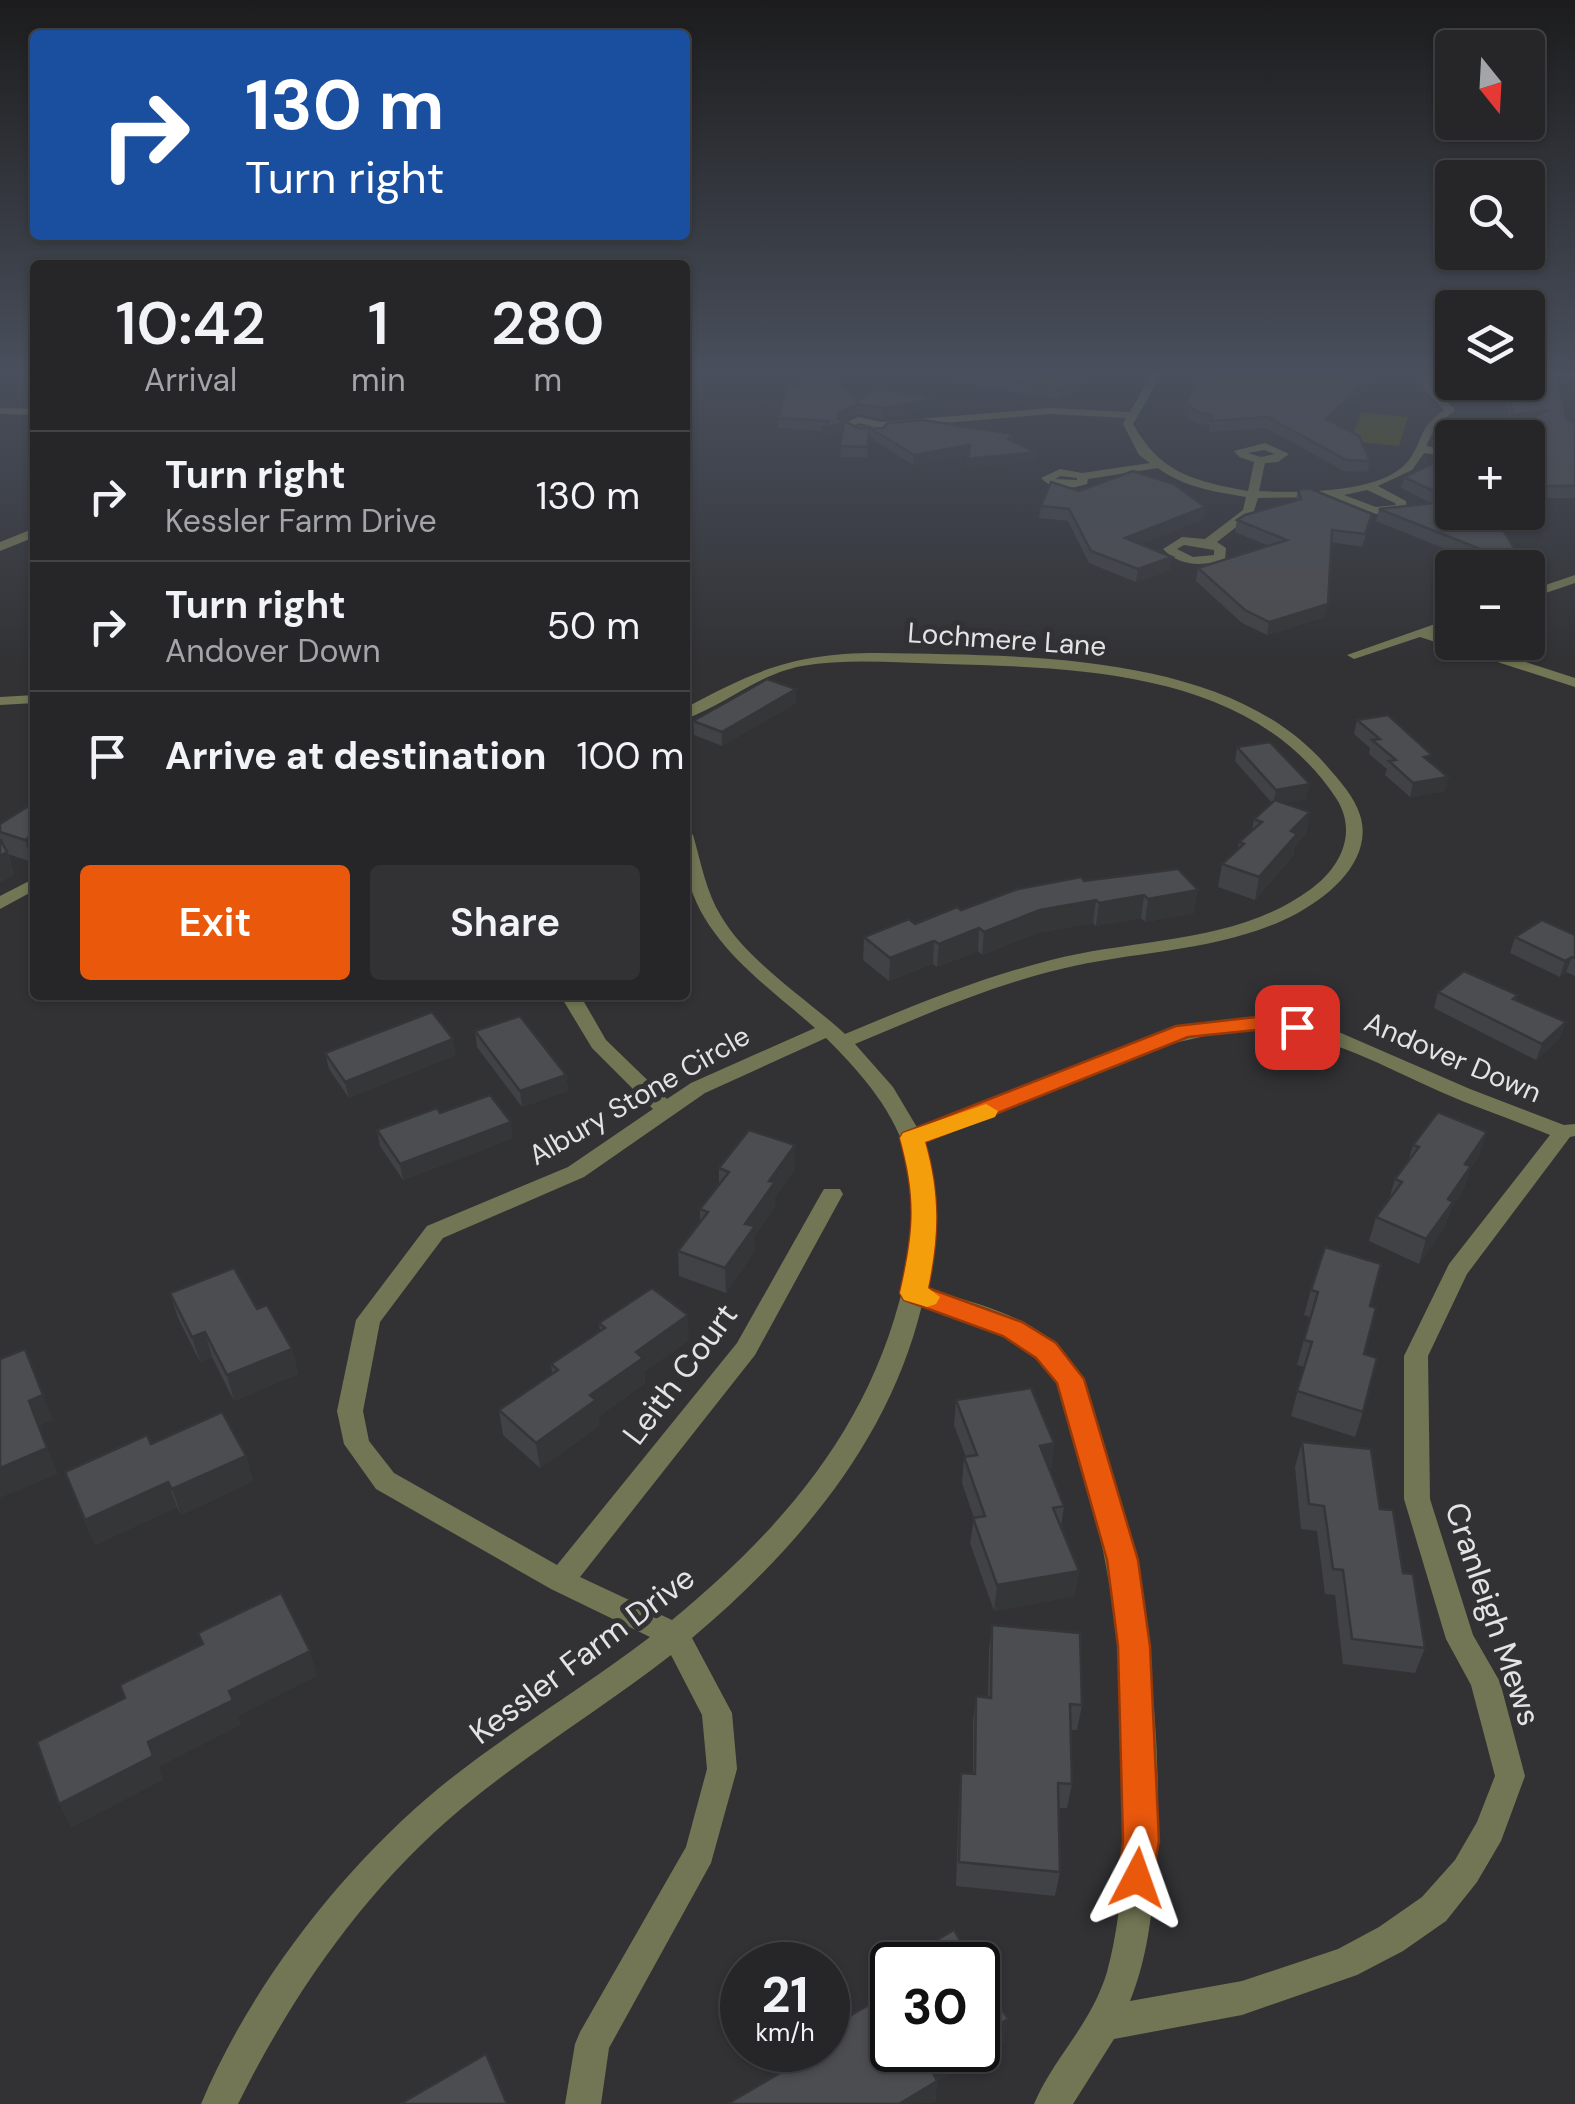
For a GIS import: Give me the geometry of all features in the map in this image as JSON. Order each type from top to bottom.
[{"type":"street","points":[[1082,476],[1149,466]]},
{"type":"street","points":[[1160,466],[1193,481],[1253,495],[1331,493],[1368,486],[1409,466]]},
{"type":"street","points":[[1208,542],[1249,511],[1259,466]]},
{"type":"street","points":[[1331,493],[1371,510],[1403,506],[1368,486]]},
{"type":"street","points":[[0,534],[30,522]]},
{"type":"street","points":[[0,547],[30,534]]},
{"type":"street","points":[[1545,589],[1575,578]]},
{"type":"street","points":[[1354,655],[1435,628]]},
{"type":"street","points":[[1420,633],[1575,683]]},
{"type":"street","name":"Lochmere Lane","points":[[690,711],[753,678],[793,663],[817,660],[917,659],[1068,666],[1192,691],[1260,716],[1292,739],[1351,806],[1357,821],[1356,836],[1344,864],[1320,891],[1282,914],[1231,931],[1057,964],[836,1036]]},
{"type":"street","points":[[0,701],[30,699]]},
{"type":"street","name":"Kessler Farm Drive","points":[[219,2104],[297,1966],[417,1828],[505,1755],[675,1635],[772,1548],[827,1483],[869,1420],[897,1356],[926,1238],[925,1184],[912,1138],[879,1086],[836,1036],[717,924],[702,893],[690,852]]},
{"type":"street","points":[[0,904],[30,886]]},
{"type":"street","points":[[573,1000],[594,1042],[609,1060],[666,1109]]},
{"type":"street","name":"Andover Down","points":[[912,1138],[1035,1092],[1148,1042],[1218,1025],[1256,1023],[1297,1027],[1348,1042],[1451,1088],[1569,1131]]},
{"type":"street","name":"Albury Stone Circle","points":[[675,1635],[561,1580],[385,1481],[357,1444],[350,1410],[368,1320],[435,1232],[576,1172],[666,1109],[728,1072],[836,1036]]},
{"type":"street","name":"Cranleigh Mews","points":[[1105,2023],[1242,1998],[1345,1963],[1391,1939],[1434,1909],[1466,1871],[1490,1830],[1510,1776],[1485,1682],[1460,1638],[1418,1499],[1416,1356],[1457,1270],[1569,1131]]},
{"type":"street","name":"Leith Court","points":[[561,1580],[746,1348],[832,1194]]},
{"type":"street","points":[[914,1293],[1013,1329],[1046,1350],[1070,1379],[1122,1560],[1134,1646],[1141,1841],[1129,1952],[1105,2023],[1052,2104]]},
{"type":"street","points":[[583,2104],[592,2044],[700,1852],[722,1769],[717,1713],[675,1635]]},
{"type":"building","points":[[1435,466],[1435,492],[1404,477]]},
{"type":"building","points":[[1545,466],[1575,466],[1575,486],[1545,486]]},
{"type":"building","points":[[1133,471],[1174,484],[1205,507],[1125,538],[1172,557],[1138,569],[1091,551],[1069,509],[1041,506],[1051,482],[1079,491]]},
{"type":"building","points":[[1298,489],[1311,489],[1372,514],[1365,534],[1332,530],[1328,604],[1269,622],[1245,610],[1198,568],[1287,540],[1237,520],[1301,499]]},
{"type":"building","points":[[1435,503],[1435,530],[1503,530],[1515,550],[1483,550],[1379,509]]},
{"type":"building","points":[[767,679],[796,689],[722,732],[693,721]]},
{"type":"building","points":[[1388,715],[1432,755],[1424,757],[1448,777],[1413,783],[1389,761],[1396,760],[1372,740],[1380,739],[1357,720]]},
{"type":"building","points":[[1270,742],[1310,784],[1276,790],[1237,747]]},
{"type":"building","points":[[1275,800],[1310,812],[1291,831],[1297,834],[1259,877],[1222,864],[1244,844],[1239,842],[1262,822],[1254,819]]},
{"type":"building","points":[[30,805],[30,836],[25,840],[0,832],[0,824]]},
{"type":"building","points":[[1178,869],[1198,890],[1040,910],[984,932],[979,928],[890,958],[864,937],[909,919],[915,924],[1018,889],[1081,877],[1084,881]]},
{"type":"building","points":[[1542,920],[1575,935],[1575,958],[1565,961],[1515,937]]},
{"type":"building","points":[[1464,971],[1518,995],[1513,999],[1566,1022],[1542,1044],[1438,992]]},
{"type":"building","points":[[432,1012],[453,1039],[345,1082],[325,1053]]},
{"type":"building","points":[[520,1016],[566,1075],[520,1091],[475,1031]]},
{"type":"building","points":[[490,1095],[511,1122],[400,1164],[377,1130],[437,1108],[440,1113]]},
{"type":"building","points":[[1438,1112],[1487,1132],[1465,1164],[1471,1166],[1448,1199],[1453,1202],[1426,1239],[1376,1217],[1402,1182],[1395,1179],[1419,1147],[1413,1145]]},
{"type":"building","points":[[749,1130],[795,1145],[745,1224],[755,1226],[725,1268],[678,1251],[708,1212],[700,1209],[729,1172],[719,1168]]},
{"type":"building","points":[[1325,1247],[1381,1264],[1370,1306],[1376,1308],[1364,1354],[1377,1358],[1363,1412],[1297,1391],[1312,1342],[1304,1340],[1318,1292],[1311,1290]]},
{"type":"building","points":[[234,1268],[257,1309],[267,1305],[292,1349],[227,1375],[205,1332],[192,1337],[170,1293]]},
{"type":"building","points":[[652,1288],[688,1315],[636,1352],[643,1358],[590,1395],[596,1400],[536,1443],[499,1410],[558,1370],[551,1364],[605,1328],[599,1323]]},
{"type":"building","points":[[25,1349],[43,1395],[29,1401],[47,1448],[0,1468],[0,1359]]},
{"type":"building","points":[[1031,1388],[1054,1443],[1040,1446],[1064,1506],[1053,1508],[1079,1571],[997,1585],[973,1518],[985,1516],[964,1457],[977,1455],[956,1400]]},
{"type":"building","points":[[222,1412],[246,1456],[172,1489],[168,1482],[85,1520],[65,1472],[147,1435],[151,1444]]},
{"type":"building","points":[[1302,1442],[1371,1449],[1380,1509],[1393,1510],[1403,1573],[1413,1574],[1425,1648],[1352,1639],[1343,1570],[1333,1569],[1324,1506],[1309,1504]]},
{"type":"building","points":[[281,1593],[310,1651],[229,1691],[233,1700],[148,1742],[153,1756],[59,1804],[37,1742],[125,1698],[120,1685],[203,1644],[198,1633]]},
{"type":"building","points":[[992,1625],[1080,1633],[1082,1705],[1070,1704],[1072,1784],[1058,1783],[1060,1872],[959,1862],[961,1773],[975,1774],[976,1696],[991,1698]]},
{"type":"building","points":[[954,1930],[961,1942],[933,1942]]},
{"type":"building","points":[[870,2004],[870,2072],[932,2072],[937,2081],[899,2104],[727,2104],[782,2072],[850,2072],[850,2016]]},
{"type":"building","points":[[1000,2006],[1008,2019],[1000,2024]]},
{"type":"building","points":[[486,2054],[507,2104],[400,2104]]},
{"type":"slow traffic","points":[[927,1297],[914,1293],[926,1238],[925,1184],[912,1138],[986,1111]]},
{"type":"route","points":[[1137,1878],[1141,1841],[1140,1738],[1134,1646],[1122,1560],[1102,1484],[1070,1379],[1046,1350],[1013,1329],[914,1293],[926,1238],[925,1184],[912,1138],[1184,1031],[1256,1023],[1297,1027]]}]
